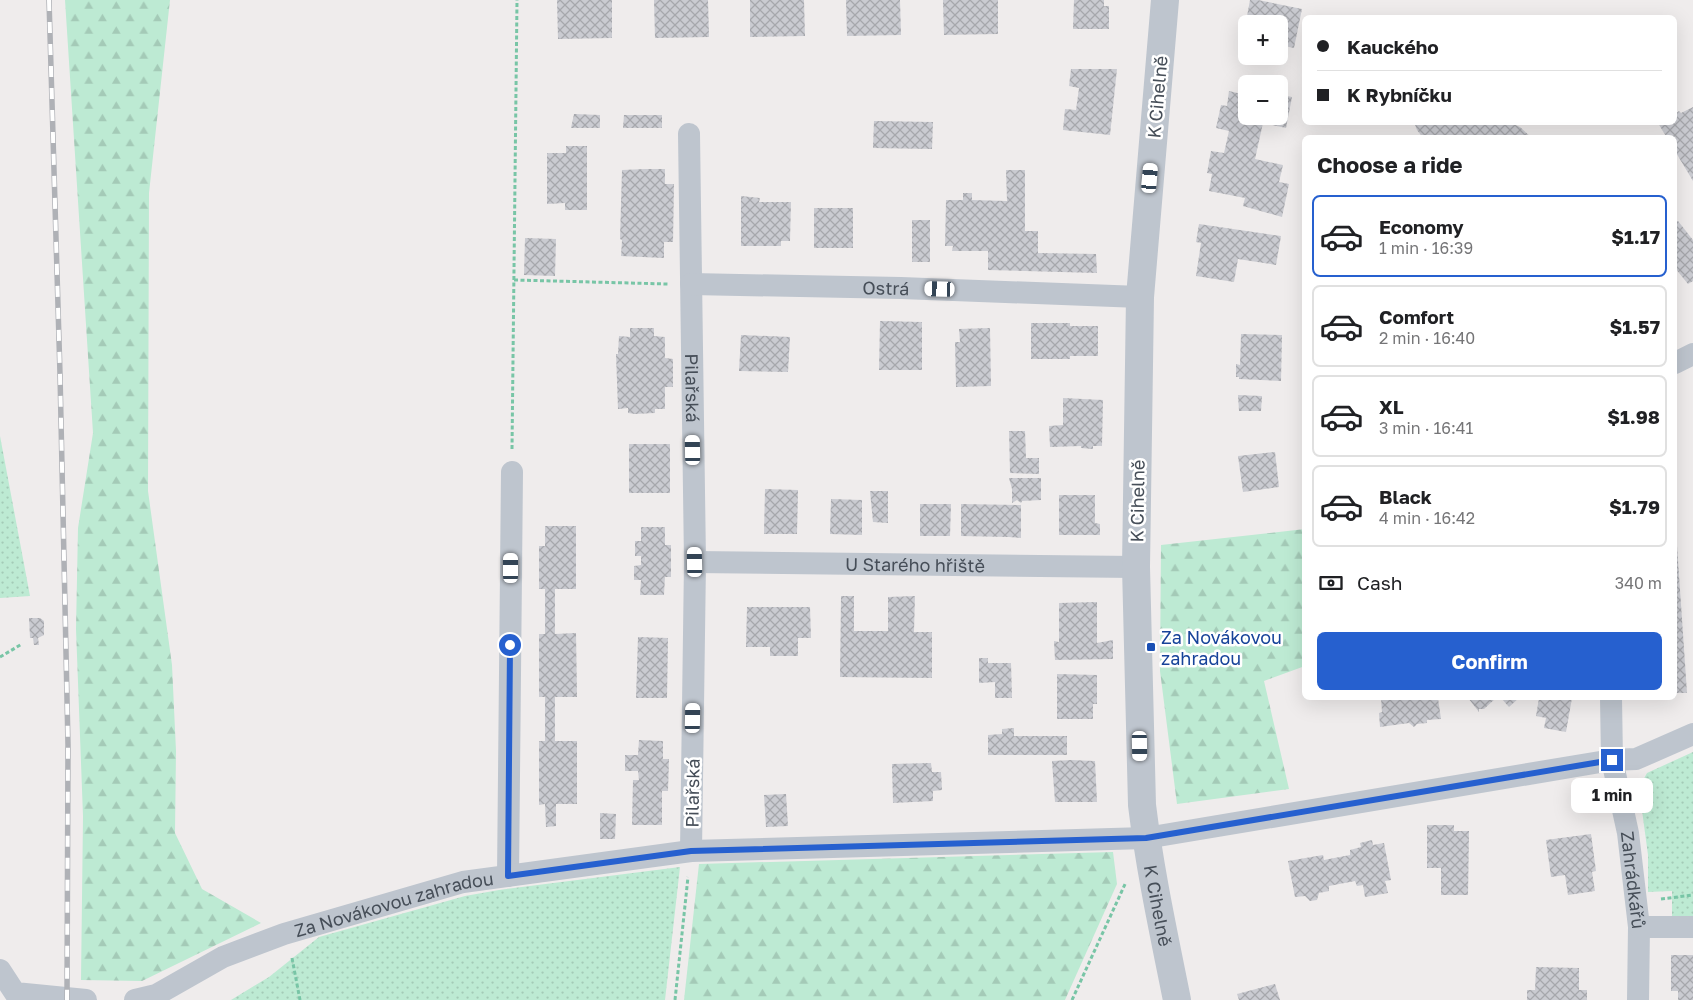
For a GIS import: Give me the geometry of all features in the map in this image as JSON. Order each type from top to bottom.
[{"type":"street","name":"K Cihelně","points":[[1165,0],[1140,297],[1136,567],[1142,805],[1146,838],[1178,1000]]},
{"type":"street","name":"Pilařská","points":[[689,134],[695,562],[691,851]]},
{"type":"street","name":"Ostrá","points":[[691,284],[901,288],[1140,297]]},
{"type":"street","points":[[1677,362],[1693,354]]},
{"type":"street","points":[[508,876],[512,472]]},
{"type":"street","name":"U Starého hřiště","points":[[695,562],[1136,567]]},
{"type":"street","name":"Zahrádkářů","points":[[1611,700],[1612,760],[1628,833],[1639,927],[1638,1000]]},
{"type":"street","name":"Za Novákovou zahradou","points":[[136,1000],[156,994],[223,957],[284,934],[445,887],[508,876],[691,851],[1146,838],[1612,760],[1636,759],[1693,734]]},
{"type":"street","points":[[1639,927],[1693,927]]},
{"type":"street","points":[[0,970],[15,993],[86,1000]]},
{"type":"path","points":[[512,472],[517,0]]},
{"type":"path","points":[[514,280],[691,284]]},
{"type":"path","points":[[0,657],[22,644]]},
{"type":"path","points":[[675,1000],[691,851]]},
{"type":"path","points":[[1072,1000],[1126,883]]},
{"type":"path","points":[[1636,903],[1693,895]]},
{"type":"path","points":[[284,934],[294,965],[300,1000]]},
{"type":"green space","points":[[65,0],[170,0],[149,193],[148,491],[172,665],[176,751],[175,833],[202,889],[261,923],[142,981],[81,980],[83,816],[76,629],[78,528],[93,433]]},
{"type":"green space","points":[[0,436],[30,596],[0,598]]},
{"type":"green space","points":[[1302,529],[1302,667],[1264,681],[1289,789],[1177,804],[1160,671],[1161,545]]},
{"type":"green space","points":[[1693,752],[1693,919],[1672,919],[1672,891],[1648,892],[1648,855],[1639,788],[1647,773]]},
{"type":"green space","points":[[1113,852],[1117,884],[1065,1000],[684,1000],[699,864]]},
{"type":"green space","points":[[680,867],[665,1000],[231,1000],[269,977],[319,937],[465,896]]},
{"type":"building","points":[[557,0],[612,0],[612,38],[558,39]]},
{"type":"building","points":[[654,0],[708,0],[709,37],[655,38]]},
{"type":"building","points":[[750,0],[804,0],[805,36],[750,37]]},
{"type":"building","points":[[846,0],[900,0],[901,35],[847,36]]},
{"type":"building","points":[[943,0],[998,0],[998,34],[944,35]]},
{"type":"building","points":[[1074,0],[1104,0],[1104,6],[1109,6],[1109,29],[1073,29]]},
{"type":"building","points":[[1250,0],[1302,9],[1294,48],[1288,47],[1288,15],[1247,15]]},
{"type":"building","points":[[1071,69],[1117,69],[1110,135],[1063,130],[1065,109],[1076,110],[1079,88],[1069,86]]},
{"type":"building","points":[[1229,91],[1238,93],[1238,125],[1263,125],[1255,159],[1283,165],[1279,182],[1289,184],[1282,217],[1243,206],[1245,198],[1209,191],[1212,174],[1207,173],[1211,151],[1224,153],[1229,131],[1216,128],[1221,105],[1227,106]]},
{"type":"building","points":[[1288,96],[1292,97],[1288,118]]},
{"type":"building","points":[[1693,107],[1693,181],[1677,154],[1677,135],[1665,135],[1659,125],[1677,125],[1677,112],[1679,111],[1681,113]]},
{"type":"building","points":[[574,114],[600,115],[600,128],[571,128]]},
{"type":"building","points":[[624,115],[662,115],[662,128],[623,128]]},
{"type":"building","points":[[874,121],[933,122],[932,149],[873,148]]},
{"type":"building","points":[[1272,125],[1287,125],[1286,128]]},
{"type":"building","points":[[1415,125],[1516,125],[1529,135],[1421,135]]},
{"type":"building","points":[[566,146],[587,146],[587,210],[565,210],[565,203],[547,204],[547,153],[566,153]]},
{"type":"building","points":[[665,169],[665,184],[674,184],[673,242],[664,242],[664,258],[621,256],[622,170]]},
{"type":"building","points":[[1006,170],[1025,170],[1025,231],[1038,231],[1038,253],[1096,254],[1097,273],[988,270],[988,251],[952,251],[953,246],[945,246],[946,200],[963,200],[963,193],[972,193],[972,200],[1007,201]]},
{"type":"building","points":[[741,196],[760,198],[759,202],[791,202],[790,241],[781,241],[781,246],[741,246]]},
{"type":"building","points":[[814,208],[853,208],[853,248],[814,248]]},
{"type":"building","points":[[912,220],[930,220],[930,262],[912,262]]},
{"type":"building","points":[[1677,221],[1693,240],[1693,281],[1688,284],[1677,270]]},
{"type":"building","points":[[1199,224],[1281,236],[1276,265],[1238,259],[1234,282],[1196,276],[1201,243],[1196,242]]},
{"type":"building","points":[[525,238],[556,239],[555,276],[524,275]]},
{"type":"building","points":[[880,321],[922,322],[922,370],[879,370]]},
{"type":"building","points":[[1031,323],[1070,323],[1070,326],[1098,326],[1098,356],[1070,356],[1070,359],[1031,359]]},
{"type":"building","points":[[630,328],[654,328],[654,336],[665,337],[665,358],[673,359],[673,387],[665,387],[665,409],[655,409],[655,413],[635,414],[628,413],[628,408],[618,409],[616,354],[618,354],[619,336],[630,337]]},
{"type":"building","points":[[990,328],[991,386],[956,387],[955,342],[960,342],[959,329]]},
{"type":"building","points":[[1241,334],[1282,335],[1281,381],[1239,379],[1239,377],[1236,377],[1236,364],[1240,365]]},
{"type":"building","points":[[741,335],[790,337],[788,372],[739,371]]},
{"type":"building","points":[[1238,395],[1262,396],[1261,411],[1239,411]]},
{"type":"building","points":[[1063,398],[1103,400],[1102,446],[1093,446],[1093,449],[1081,448],[1081,446],[1050,447],[1049,426],[1063,425]]},
{"type":"building","points":[[1009,431],[1025,431],[1026,458],[1039,458],[1039,474],[1010,473]]},
{"type":"building","points":[[629,444],[670,444],[670,493],[629,493]]},
{"type":"building","points":[[1275,452],[1279,487],[1243,492],[1238,456]]},
{"type":"building","points":[[1009,478],[1041,478],[1041,500],[1022,501],[1021,503],[1017,500],[1012,503],[1012,489]]},
{"type":"building","points":[[765,489],[798,490],[797,534],[764,534]]},
{"type":"building","points":[[870,491],[888,491],[888,523],[873,522]]},
{"type":"building","points":[[1059,495],[1095,495],[1095,523],[1100,524],[1100,535],[1059,535]]},
{"type":"building","points":[[831,499],[862,500],[862,535],[830,534]]},
{"type":"building","points":[[920,504],[951,504],[950,536],[920,536]]},
{"type":"building","points":[[961,504],[1021,505],[1021,538],[961,536]]},
{"type":"building","points":[[545,526],[576,526],[576,589],[555,589],[555,634],[576,633],[577,697],[555,697],[555,741],[577,741],[577,804],[556,804],[556,826],[546,827],[545,804],[539,805],[539,741],[545,741],[545,697],[539,697],[539,634],[545,634],[545,589],[539,589],[539,546],[545,546]]},
{"type":"building","points":[[641,527],[665,527],[665,545],[671,545],[671,577],[665,577],[664,595],[640,595],[641,580],[634,580],[634,566],[641,565],[641,556],[635,556],[635,541],[641,541]]},
{"type":"building","points":[[1677,546],[1687,693],[1677,693]]},
{"type":"building","points":[[841,596],[854,596],[854,631],[888,631],[888,597],[915,596],[914,632],[932,632],[932,678],[840,677]]},
{"type":"building","points":[[1097,602],[1097,643],[1113,640],[1113,659],[1055,660],[1054,641],[1059,642],[1059,603]]},
{"type":"building","points":[[747,607],[810,607],[811,638],[798,638],[798,656],[770,656],[770,647],[746,647]]},
{"type":"building","points":[[29,618],[40,618],[44,621],[44,635],[38,638],[39,645],[34,645],[33,638],[30,638]]},
{"type":"building","points":[[638,637],[668,638],[667,698],[636,698]]},
{"type":"building","points":[[979,658],[988,658],[988,663],[1011,663],[1012,698],[995,698],[995,682],[979,683]]},
{"type":"building","points":[[1057,674],[1097,675],[1097,704],[1093,704],[1093,719],[1057,719]]},
{"type":"building","points":[[1381,700],[1438,700],[1441,719],[1427,720],[1427,723],[1417,724],[1414,727],[1409,723],[1380,727],[1379,713],[1382,712]]},
{"type":"building","points":[[1470,700],[1494,700],[1484,709],[1479,709],[1479,712]]},
{"type":"building","points":[[1503,700],[1517,700],[1509,707]]},
{"type":"building","points":[[1539,700],[1572,700],[1566,732],[1544,728],[1546,718],[1536,716]]},
{"type":"building","points":[[1014,728],[1014,736],[1067,736],[1067,755],[988,755],[988,735],[1002,734],[1002,729]]},
{"type":"building","points":[[639,740],[663,741],[663,759],[669,759],[668,791],[662,791],[662,825],[632,825],[633,780],[639,780],[638,771],[625,771],[625,755],[638,755]]},
{"type":"building","points":[[1052,761],[1095,761],[1097,802],[1055,802]]},
{"type":"building","points":[[931,763],[932,772],[941,772],[942,790],[933,791],[933,801],[893,803],[892,764]]},
{"type":"building","points":[[786,794],[788,826],[766,827],[764,795]]},
{"type":"building","points":[[600,813],[616,814],[615,839],[600,839]]},
{"type":"building","points":[[1427,825],[1454,825],[1454,831],[1469,831],[1468,895],[1441,895],[1441,868],[1427,868]]},
{"type":"building","points":[[1591,834],[1596,871],[1592,872],[1595,891],[1568,895],[1565,875],[1551,877],[1546,840]]},
{"type":"building","points":[[1372,840],[1373,845],[1384,843],[1391,880],[1385,881],[1388,893],[1365,897],[1363,885],[1357,886],[1355,881],[1329,886],[1329,891],[1319,893],[1317,900],[1310,901],[1305,896],[1295,897],[1288,861],[1323,855],[1324,860],[1350,855],[1350,850],[1361,847],[1360,843]]},
{"type":"building","points":[[1671,955],[1693,955],[1693,1000],[1678,1000],[1678,991],[1671,991]]},
{"type":"building","points":[[1536,967],[1579,968],[1579,990],[1587,990],[1587,1000],[1527,1000],[1527,990],[1535,990]]},
{"type":"building","points":[[1275,984],[1280,1000],[1239,1000],[1237,994]]},
{"type":"railway","points":[[49,0],[68,745],[67,1000]]},
{"type":"place","name":"Za Novákovou zahradou","points":[[1151,647]]},
{"type":"route","points":[[510,645],[508,876],[691,851],[1146,838],[1612,760]]}]
